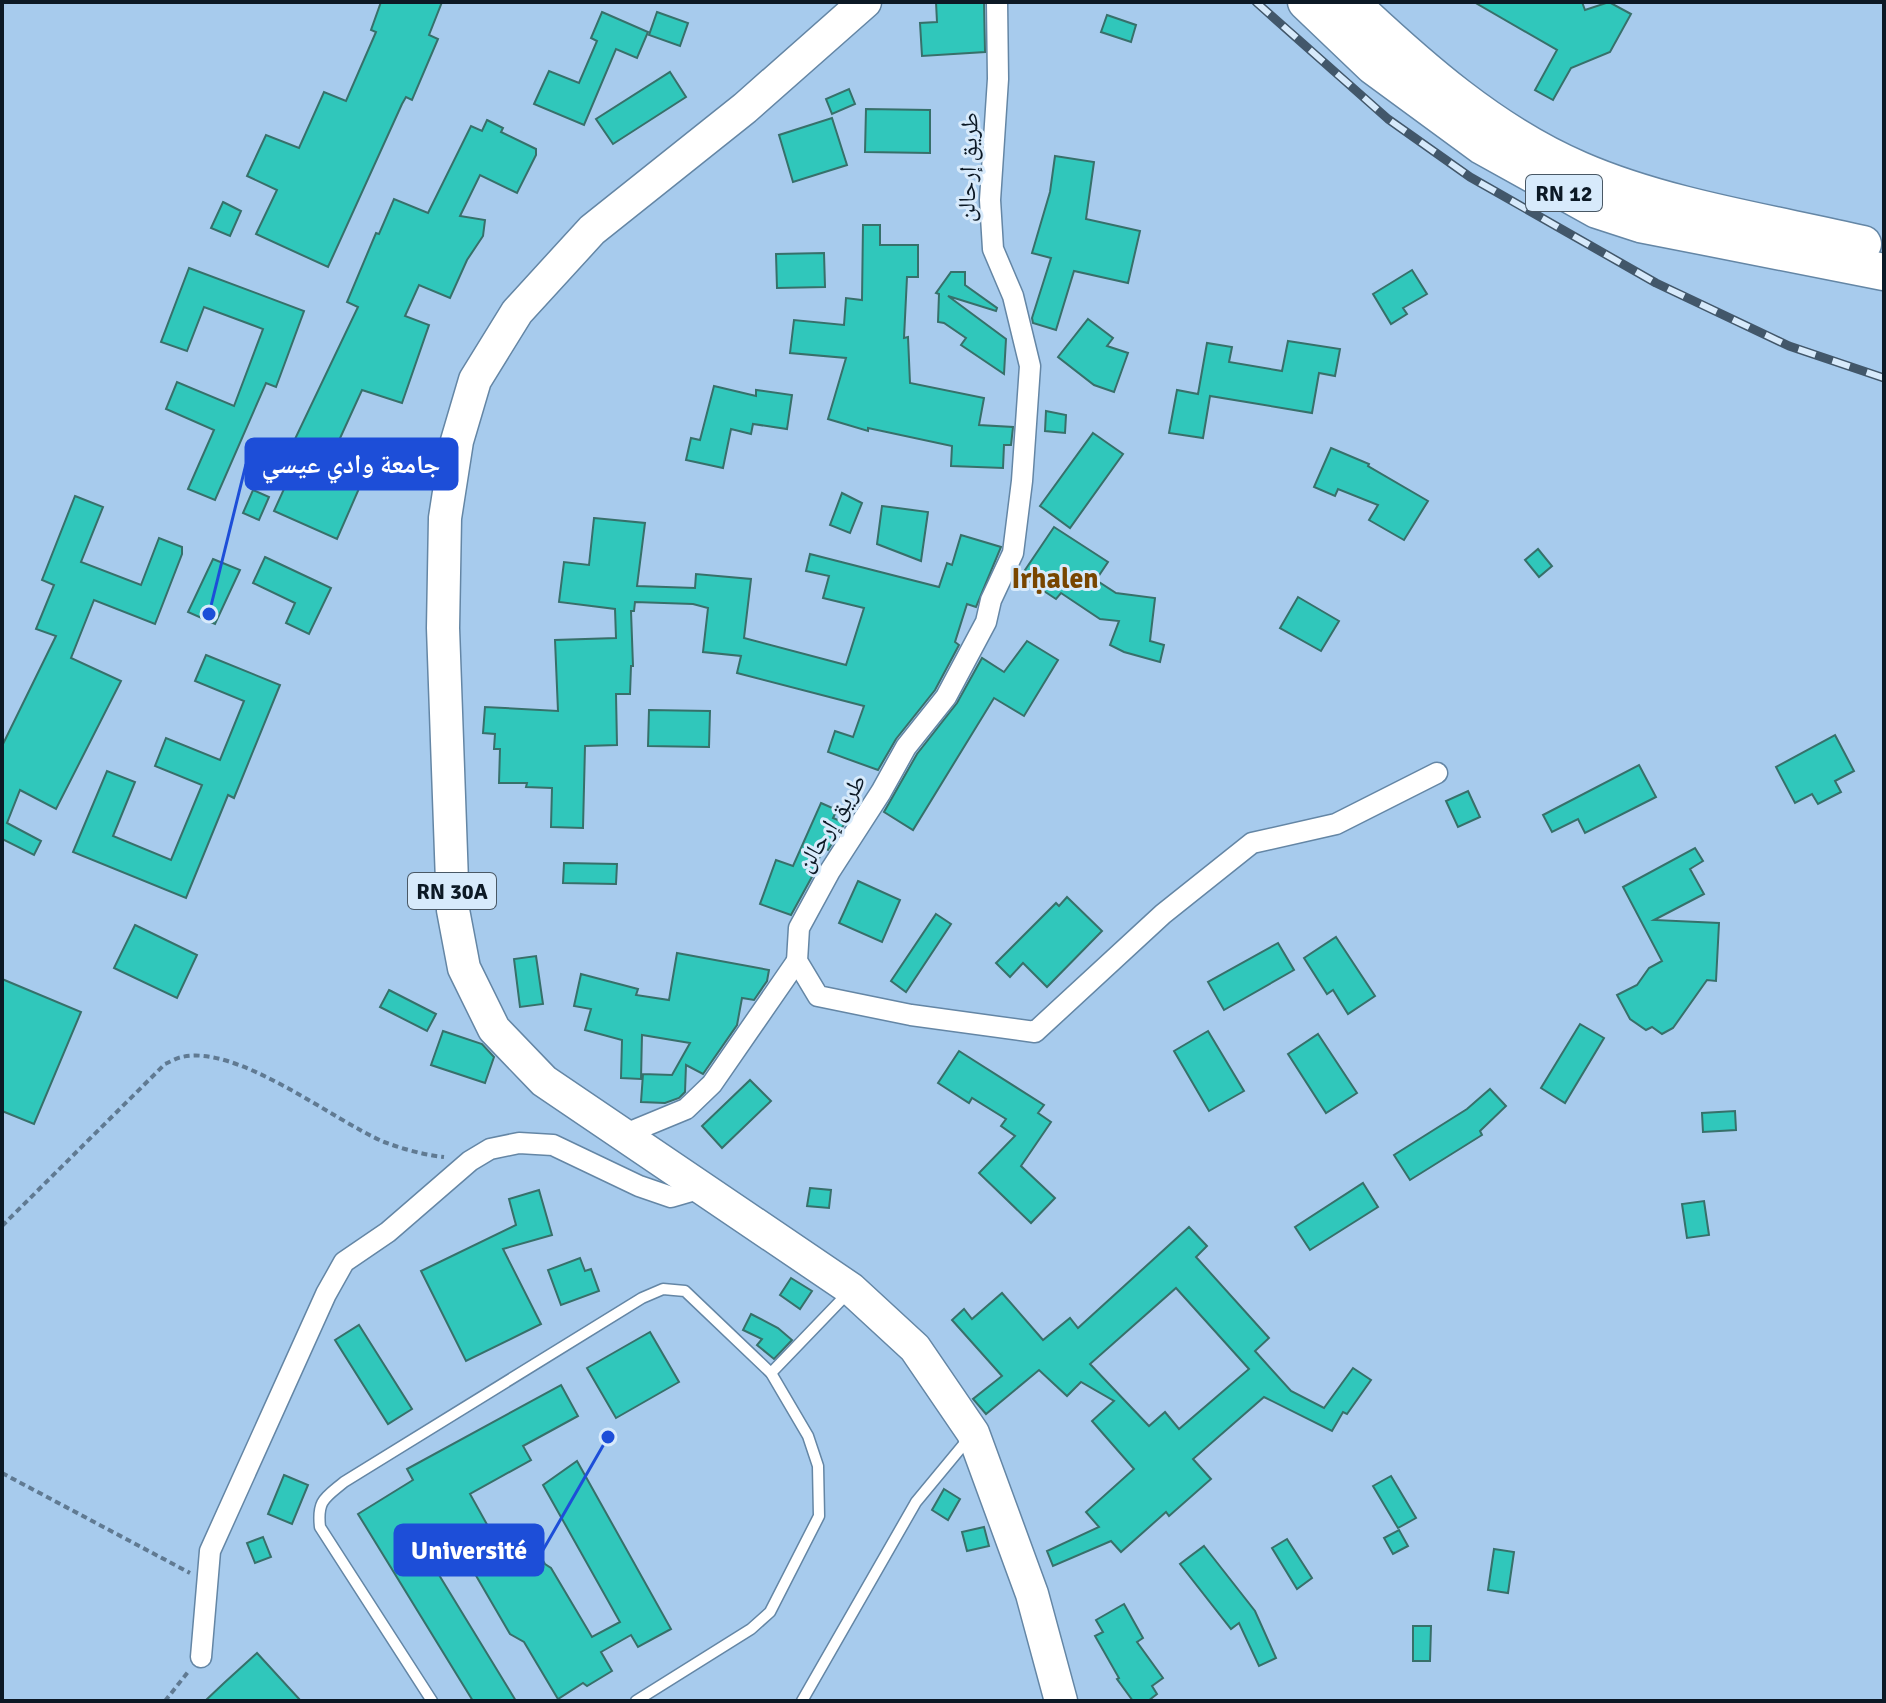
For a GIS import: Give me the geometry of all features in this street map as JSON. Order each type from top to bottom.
[{"type":"highway","name":"RN 12","points":[[1306,2],[1373,66],[1482,146],[1597,210],[1640,224],[1882,260]]},
{"type":"highway","name":"RN 12","points":[[1350,2],[1398,47],[1499,125],[1576,169],[1651,195],[1882,260]]},
{"type":"main road","name":"RN 30A","points":[[865,2],[745,108],[592,230],[517,312],[475,380],[457,441],[445,518],[443,628],[453,910],[464,968],[494,1029],[544,1081],[851,1289],[915,1348],[973,1433],[1032,1594],[1061,1701]]},
{"type":"street","name":"طريق إرحالن","points":[[797,961],[799,928],[906,747],[946,697],[986,622],[991,600],[1013,553],[1022,481],[1030,366],[1013,296],[993,249],[990,200],[998,79],[997,2]]},
{"type":"street","points":[[623,1135],[686,1109],[712,1084],[797,961],[818,996],[911,1015],[1035,1032],[1163,914],[1252,843],[1336,824],[1437,773]]},
{"type":"street","points":[[201,1657],[210,1551],[326,1294],[344,1262],[388,1232],[470,1161],[490,1149],[519,1143],[553,1145],[639,1186],[671,1197],[702,1188]]},
{"type":"lane","points":[[432,1701],[320,1527],[319,1511],[323,1499],[344,1482],[642,1298],[663,1289],[685,1291],[771,1373],[808,1436],[818,1466],[819,1516],[770,1612],[751,1629],[636,1701]]},
{"type":"lane","points":[[771,1373],[851,1289]]},
{"type":"lane","points":[[802,1701],[916,1502],[973,1433]]},
{"type":"path","points":[[2,1226],[165,1064],[182,1057],[205,1056],[234,1064],[279,1083],[386,1142],[429,1155],[470,1161]]},
{"type":"path","points":[[2,1473],[206,1582]]},
{"type":"path","points":[[165,1701],[201,1657]]},
{"type":"building","points":[[381,2],[442,2],[429,35],[438,39],[412,100],[406,97],[402,104],[328,267],[256,234],[277,190],[247,176],[266,135],[299,148],[324,92],[346,101],[376,32],[371,30]]},
{"type":"building","points":[[936,2],[984,2],[985,52],[922,56],[920,23],[937,22]]},
{"type":"building","points":[[1474,2],[1582,2],[1585,10],[1609,2],[1631,14],[1610,52],[1571,68],[1553,100],[1535,90],[1557,50]]},
{"type":"building","points":[[602,12],[648,32],[637,58],[616,49],[584,125],[534,104],[549,71],[579,83],[597,41],[591,38]]},
{"type":"building","points":[[657,12],[688,23],[680,46],[649,35]]},
{"type":"building","points":[[1107,15],[1136,25],[1131,42],[1101,32]]},
{"type":"building","points":[[670,72],[686,97],[613,144],[596,119]]},
{"type":"building","points":[[849,89],[855,104],[832,114],[826,99]]},
{"type":"building","points":[[866,109],[930,110],[930,153],[865,152]]},
{"type":"building","points":[[832,118],[847,165],[793,182],[779,135]]},
{"type":"building","points":[[487,120],[503,128],[501,132],[536,149],[536,155],[517,193],[480,175],[460,216],[485,220],[483,236],[467,260],[450,298],[419,285],[405,316],[429,325],[402,403],[362,390],[336,447],[371,461],[337,539],[274,511],[294,467],[284,462],[358,307],[347,302],[394,199],[428,213],[471,126],[482,131]]},
{"type":"building","points":[[1055,156],[1094,162],[1086,219],[1140,231],[1128,283],[1074,271],[1056,330],[1033,323],[1032,318],[1051,258],[1032,253],[1050,192]]},
{"type":"building","points":[[223,202],[241,211],[230,236],[211,228]]},
{"type":"building","points":[[863,225],[880,225],[880,245],[918,245],[918,277],[907,277],[904,338],[908,337],[910,383],[984,398],[979,425],[1013,427],[1011,445],[1004,445],[1003,468],[951,466],[952,446],[868,428],[868,431],[828,419],[846,358],[790,353],[794,320],[844,325],[846,298],[862,300]]},
{"type":"building","points":[[824,253],[825,287],[777,288],[776,254]]},
{"type":"building","points":[[189,268],[304,311],[276,387],[266,383],[215,500],[188,489],[214,430],[166,409],[177,382],[234,406],[263,329],[204,307],[187,351],[161,342]]},
{"type":"building","points":[[1412,270],[1427,294],[1403,308],[1407,314],[1391,324],[1373,294]]},
{"type":"building","points":[[951,272],[965,272],[965,285],[997,308],[996,311],[948,296],[1006,339],[1004,374],[961,345],[966,338],[938,322],[939,294],[936,293]]},
{"type":"building","points":[[1088,319],[1113,338],[1107,346],[1128,353],[1114,392],[1094,385],[1058,357]]},
{"type":"building","points":[[1288,341],[1340,349],[1335,376],[1319,373],[1312,413],[1210,396],[1203,438],[1169,433],[1177,390],[1198,394],[1207,343],[1232,347],[1229,362],[1282,371]]},
{"type":"building","points":[[714,386],[756,396],[756,390],[792,395],[787,429],[753,424],[751,434],[731,429],[723,468],[686,460],[691,438],[700,440]]},
{"type":"building","points":[[1046,411],[1066,415],[1065,433],[1045,431]]},
{"type":"building","points":[[1093,433],[1123,454],[1070,528],[1040,506]]},
{"type":"building","points":[[1331,448],[1369,464],[1428,501],[1404,540],[1369,520],[1378,505],[1338,489],[1335,496],[1314,487]]},
{"type":"building","points":[[253,490],[269,497],[259,520],[243,513]]},
{"type":"building","points":[[842,493],[862,503],[850,533],[830,525]]},
{"type":"building","points":[[75,496],[103,507],[81,562],[141,585],[159,538],[182,547],[182,554],[155,624],[94,600],[71,658],[121,681],[56,809],[20,790],[7,823],[41,841],[34,855],[2,839],[2,746],[56,636],[36,629],[54,585],[42,580]]},
{"type":"building","points":[[882,506],[928,512],[921,561],[877,544]]},
{"type":"building","points":[[594,518],[645,523],[637,586],[695,588],[696,574],[751,579],[744,638],[846,665],[864,608],[823,598],[829,576],[806,571],[810,554],[939,587],[947,563],[952,565],[961,535],[1001,547],[976,607],[967,604],[955,642],[959,645],[935,690],[896,739],[878,770],[828,752],[835,731],[853,737],[864,706],[737,673],[741,656],[703,652],[708,608],[693,604],[635,602],[634,611],[631,611],[633,666],[630,694],[616,694],[617,745],[585,746],[583,828],[551,827],[552,788],[526,787],[527,783],[499,783],[500,749],[494,749],[495,734],[483,733],[485,707],[558,711],[555,640],[616,638],[615,609],[559,602],[564,562],[589,565]]},
{"type":"building","points":[[1054,527],[1108,562],[1096,580],[1116,593],[1155,598],[1150,641],[1164,645],[1160,662],[1110,645],[1119,621],[1100,619],[1061,593],[1056,599],[1021,576]]},
{"type":"building","points":[[1538,549],[1552,566],[1539,577],[1525,560]]},
{"type":"building","points":[[265,557],[331,588],[309,634],[286,623],[295,603],[253,583]]},
{"type":"building","points":[[213,559],[240,570],[215,624],[188,612]]},
{"type":"building","points":[[1298,597],[1339,621],[1321,651],[1280,628]]},
{"type":"building","points":[[1027,641],[1058,660],[1024,716],[994,698],[913,830],[884,812],[917,754],[957,703],[982,658],[1004,672]]},
{"type":"building","points":[[206,655],[280,685],[234,798],[228,795],[186,898],[73,852],[107,771],[135,782],[113,836],[171,860],[202,785],[155,766],[166,738],[220,760],[244,701],[195,681]]},
{"type":"building","points":[[649,710],[710,711],[709,747],[648,746]]},
{"type":"building","points":[[1835,735],[1854,771],[1835,781],[1841,792],[1818,804],[1812,794],[1795,803],[1776,767]]},
{"type":"building","points":[[1639,765],[1656,797],[1585,833],[1578,819],[1552,832],[1543,815]]},
{"type":"building","points":[[1468,791],[1480,817],[1458,827],[1446,801]]},
{"type":"building","points":[[821,803],[837,810],[833,818],[845,823],[828,850],[823,847],[814,873],[791,915],[760,904],[776,860],[793,866]]},
{"type":"building","points":[[1695,848],[1703,861],[1690,869],[1704,894],[1654,920],[1719,923],[1716,981],[1707,980],[1673,1028],[1662,1034],[1652,1027],[1646,1030],[1630,1019],[1617,995],[1637,985],[1649,968],[1662,961],[1623,887]]},
{"type":"building","points":[[564,863],[617,864],[616,884],[563,883]]},
{"type":"building","points":[[858,881],[900,900],[882,942],[839,923]]},
{"type":"building","points":[[1067,897],[1102,931],[1047,987],[1023,963],[1010,977],[996,963],[1056,903],[1059,906]]},
{"type":"building","points":[[936,914],[951,924],[906,992],[891,981]]},
{"type":"building","points":[[135,925],[197,955],[177,998],[114,968]]},
{"type":"building","points":[[1336,937],[1375,996],[1348,1014],[1333,990],[1327,994],[1304,958]]},
{"type":"building","points":[[1278,943],[1294,970],[1224,1010],[1208,982]]},
{"type":"building","points":[[677,953],[769,970],[767,981],[754,1000],[742,998],[737,1025],[703,1074],[686,1065],[685,1092],[679,1098],[665,1103],[641,1102],[643,1074],[672,1075],[690,1043],[642,1035],[641,1079],[621,1078],[622,1040],[585,1030],[591,1009],[574,1006],[581,974],[638,989],[636,995],[669,1000]]},
{"type":"building","points":[[536,956],[543,1004],[520,1007],[514,959]]},
{"type":"building","points":[[2,979],[81,1012],[34,1124],[2,1111]]},
{"type":"building","points":[[389,990],[436,1014],[427,1031],[380,1007]]},
{"type":"building","points":[[1580,1024],[1604,1038],[1565,1103],[1541,1088]]},
{"type":"building","points":[[443,1031],[482,1044],[494,1057],[485,1083],[431,1065]]},
{"type":"building","points":[[1208,1031],[1244,1091],[1209,1111],[1174,1051]]},
{"type":"building","points":[[1318,1034],[1357,1093],[1326,1113],[1288,1054]]},
{"type":"building","points":[[959,1051],[1044,1105],[1038,1113],[1051,1122],[1021,1166],[1055,1198],[1031,1223],[979,1173],[1015,1136],[1001,1126],[1006,1119],[972,1098],[969,1103],[938,1083]]},
{"type":"building","points":[[750,1080],[771,1101],[722,1148],[702,1126]]},
{"type":"building","points":[[1490,1089],[1506,1106],[1480,1131],[1482,1135],[1410,1180],[1394,1155],[1467,1109]]},
{"type":"building","points":[[1735,1111],[1736,1130],[1703,1132],[1702,1113]]},
{"type":"building","points":[[1363,1183],[1378,1207],[1310,1250],[1295,1227]]},
{"type":"building","points":[[810,1188],[831,1190],[829,1208],[807,1206]]},
{"type":"building","points":[[539,1190],[552,1235],[503,1249],[541,1324],[466,1361],[421,1271],[516,1225],[509,1199]]},
{"type":"building","points":[[1704,1201],[1709,1235],[1687,1238],[1682,1204]]},
{"type":"building","points":[[1189,1227],[1207,1246],[1196,1257],[1269,1338],[1255,1351],[1291,1391],[1324,1408],[1353,1368],[1371,1380],[1347,1414],[1343,1412],[1332,1431],[1264,1397],[1193,1459],[1211,1479],[1169,1516],[1166,1512],[1121,1552],[1111,1541],[1053,1566],[1047,1551],[1099,1527],[1086,1512],[1134,1469],[1092,1421],[1114,1401],[1081,1382],[1067,1396],[1039,1370],[986,1414],[973,1399],[1002,1376],[952,1320],[964,1309],[972,1319],[1002,1293],[1043,1340],[1070,1318],[1078,1328]],"holes":[[[1176,1288],[1249,1369],[1179,1429],[1165,1412],[1149,1426],[1090,1364]]]},
{"type":"building","points":[[580,1258],[585,1271],[591,1269],[599,1291],[561,1305],[548,1270]]},
{"type":"building","points":[[791,1278],[812,1291],[800,1309],[780,1295]]},
{"type":"building","points":[[751,1314],[778,1328],[792,1340],[774,1359],[757,1345],[762,1339],[743,1330]]},
{"type":"building","points":[[359,1325],[412,1409],[388,1424],[335,1340]]},
{"type":"building","points":[[650,1332],[679,1382],[616,1418],[587,1368]]},
{"type":"building","points":[[561,1385],[578,1416],[523,1446],[531,1460],[470,1494],[494,1537],[497,1532],[502,1540],[511,1535],[522,1555],[535,1547],[592,1637],[620,1622],[543,1485],[577,1461],[671,1629],[638,1647],[631,1635],[601,1652],[612,1671],[587,1686],[583,1683],[558,1699],[524,1642],[510,1634],[471,1567],[465,1564],[469,1557],[453,1529],[428,1542],[414,1534],[516,1701],[473,1701],[358,1514],[413,1480],[407,1469]]},
{"type":"building","points":[[284,1475],[308,1485],[292,1524],[268,1514]]},
{"type":"building","points":[[1391,1476],[1416,1518],[1398,1528],[1373,1486]]},
{"type":"building","points":[[944,1489],[960,1499],[948,1520],[932,1510]]},
{"type":"building","points":[[984,1527],[989,1546],[967,1551],[962,1532]]},
{"type":"building","points":[[1399,1530],[1408,1546],[1393,1554],[1384,1538]]},
{"type":"building","points":[[263,1537],[271,1557],[255,1563],[247,1543]]},
{"type":"building","points":[[1287,1539],[1312,1578],[1297,1589],[1272,1548]]},
{"type":"building","points":[[1204,1546],[1255,1611],[1276,1658],[1259,1666],[1239,1623],[1231,1629],[1180,1564]]},
{"type":"building","points":[[1494,1549],[1514,1552],[1508,1593],[1488,1590]]},
{"type":"building","points":[[1124,1604],[1143,1638],[1137,1642],[1163,1678],[1152,1686],[1157,1694],[1148,1701],[1133,1701],[1117,1679],[1095,1636],[1103,1632],[1096,1620]]},
{"type":"building","points":[[1413,1626],[1431,1626],[1430,1661],[1413,1661]]},
{"type":"building","points":[[257,1653],[301,1701],[205,1701],[224,1683]]},
{"type":"railway","points":[[1256,2],[1388,119],[1470,177],[1656,283],[1789,346],[1884,378]]},
{"type":"place","name":"جامعة وادي عيسي","points":[[209,614]]},
{"type":"place","name":"Université","points":[[608,1437]]},
{"type":"district","name":"Irḥalen","points":[[1055,579]]}]
